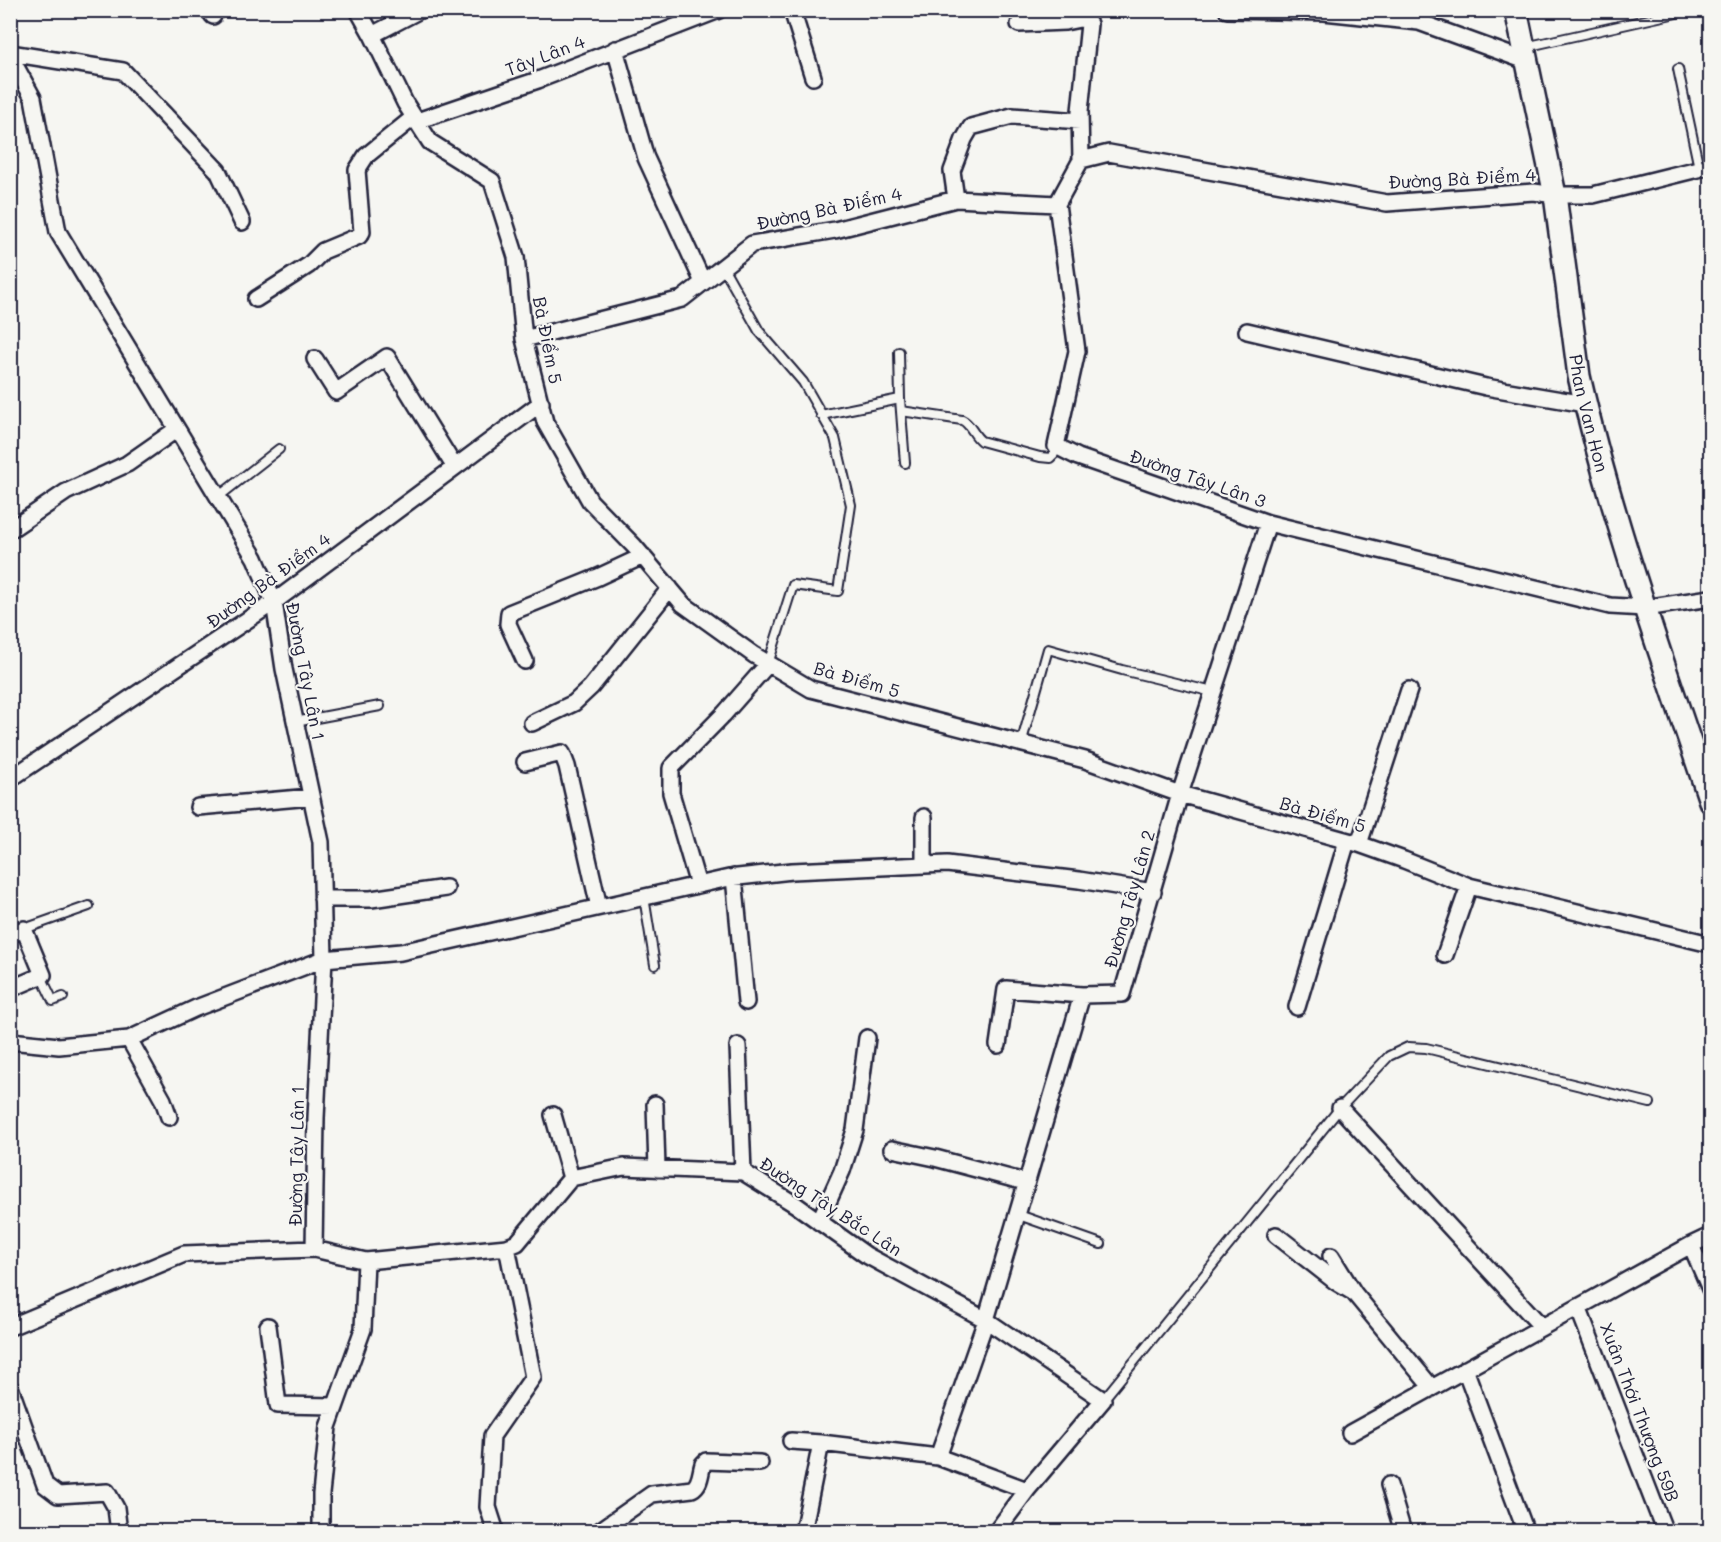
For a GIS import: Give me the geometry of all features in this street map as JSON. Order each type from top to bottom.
[{"type":"main road","name":"Phan Van Hon","points":[[1516,10],[1555,195],[1579,376],[1608,493],[1710,801]]},
{"type":"street","name":"Bà Điểm 5","points":[[358,10],[405,103],[430,142],[492,182],[516,257],[524,339],[545,422],[590,501],[643,556],[683,604],[768,664],[811,689],[1085,760],[1180,794],[1353,842],[1469,886],[1710,944]]},
{"type":"street","points":[[372,35],[420,10]]},
{"type":"street","name":"Tây Lân 4","points":[[256,299],[309,265],[323,251],[358,236],[362,232],[357,171],[360,164],[366,156],[415,119],[538,80],[719,10]]},
{"type":"street","points":[[792,10],[813,77]]},
{"type":"street","points":[[1227,10],[1324,11],[1419,22],[1525,54]]},
{"type":"street","points":[[1019,24],[1080,19],[1088,22],[1090,31],[1080,121],[1081,160],[1057,204],[1077,351],[1056,446]]},
{"type":"street","points":[[615,50],[646,158],[703,282]]},
{"type":"street","points":[[10,54],[123,71],[218,171],[242,222]]},
{"type":"street","name":"Đường Tây Lân 1","points":[[10,54],[33,98],[58,232],[255,558],[274,602],[284,669],[321,842],[324,959],[315,1118],[314,1249]]},
{"type":"street","points":[[956,199],[952,171],[971,126],[1012,116],[1080,121]]},
{"type":"street","name":"Đường Bà Điểm 4","points":[[1081,160],[1108,153],[1387,203],[1534,192],[1555,195],[1593,195],[1705,167]]},
{"type":"street","name":"Đường Bà Điểm 4","points":[[524,339],[682,299],[752,244],[835,230],[956,199],[1057,204]]},
{"type":"street","points":[[1247,331],[1486,387],[1586,404]]},
{"type":"street","points":[[315,359],[336,392],[387,357],[454,466]]},
{"type":"street","name":"Đường Bà Điểm 4","points":[[10,779],[274,602],[541,403]]},
{"type":"street","points":[[10,530],[66,492],[127,464],[177,429]]},
{"type":"street","name":"Đường Tây Lân 3","points":[[1056,446],[1078,457],[1268,523],[1610,606],[1645,608],[1710,598]]},
{"type":"street","name":"Đường Tây Lân 2","points":[[1082,995],[1122,994],[1180,794],[1268,523]]},
{"type":"street","points":[[525,661],[508,624],[509,614],[643,556]]},
{"type":"street","points":[[532,723],[574,703],[591,687],[669,588]]},
{"type":"street","points":[[698,885],[671,794],[671,768],[724,714],[768,664]]},
{"type":"street","points":[[1297,1007],[1353,842],[1409,690]]},
{"type":"street","points":[[525,762],[562,753],[567,766],[599,907]]},
{"type":"street","points":[[198,807],[311,797]]},
{"type":"street","points":[[924,817],[924,865]]},
{"type":"street","points":[[10,1041],[59,1046],[129,1039],[196,1008],[324,959],[401,952],[734,877],[792,871],[947,864],[1079,880],[1153,892]]},
{"type":"street","points":[[734,877],[746,1002]]},
{"type":"street","points":[[1444,955],[1469,886]]},
{"type":"street","points":[[322,899],[371,899],[446,888]]},
{"type":"street","points":[[10,989],[43,975],[17,927]]},
{"type":"street","points":[[938,1457],[986,1320],[1082,995],[1006,989],[998,1046]]},
{"type":"street","points":[[819,1222],[842,1171],[855,1130],[867,1038]]},
{"type":"street","points":[[129,1039],[163,1100],[169,1117]]},
{"type":"street","points":[[738,1046],[743,1173]]},
{"type":"street","points":[[655,1104],[657,1169]]},
{"type":"street","points":[[1340,1108],[1542,1327]]},
{"type":"street","points":[[10,1327],[184,1254],[314,1249],[366,1260],[507,1246],[517,1243],[571,1178],[553,1115]]},
{"type":"street","points":[[892,1149],[1025,1182]]},
{"type":"street","name":"Đường Tây Bắc Lân","points":[[571,1178],[624,1167],[743,1173],[866,1255],[986,1320],[1103,1400]]},
{"type":"street","points":[[1276,1235],[1336,1282],[1354,1293]]},
{"type":"street","points":[[1350,1433],[1710,1236]]},
{"type":"street","points":[[1691,1245],[1710,1289]]},
{"type":"street","points":[[496,1532],[488,1507],[492,1436],[533,1377],[507,1246]]},
{"type":"street","points":[[1331,1256],[1354,1293],[1432,1388]]},
{"type":"street","points":[[321,1532],[321,1494],[328,1427],[363,1329],[366,1260]]},
{"type":"street","name":"Xuân Thới Thượng 59B","points":[[1578,1307],[1665,1532]]},
{"type":"street","points":[[268,1326],[278,1405],[335,1406]]},
{"type":"street","points":[[1465,1370],[1526,1532]]},
{"type":"street","points":[[10,1387],[15,1412],[45,1485],[58,1495],[107,1492],[116,1508],[119,1532]]},
{"type":"street","points":[[996,1532],[1027,1490],[1103,1400]]},
{"type":"street","points":[[791,1441],[938,1457],[1027,1490]]},
{"type":"street","points":[[803,1532],[821,1443]]},
{"type":"street","points":[[598,1532],[652,1494],[696,1487],[700,1479],[702,1464],[706,1461],[760,1463]]},
{"type":"street","points":[[1389,1485],[1403,1532]]},
{"type":"lane","points":[[1525,54],[1690,10]]},
{"type":"lane","points":[[1678,69],[1705,167]]},
{"type":"lane","points":[[723,267],[759,330],[803,382],[835,438],[851,505],[838,591],[793,585],[768,664]]},
{"type":"lane","points":[[899,352],[905,464]]},
{"type":"lane","points":[[821,415],[900,399]]},
{"type":"lane","points":[[901,411],[962,420],[981,441],[1040,457],[1050,458],[1056,446]]},
{"type":"lane","points":[[218,497],[279,448]]},
{"type":"lane","points":[[1021,744],[1048,649],[1213,692]]},
{"type":"lane","points":[[296,722],[380,706]]},
{"type":"lane","points":[[644,897],[655,965]]},
{"type":"lane","points":[[17,927],[89,906]]},
{"type":"lane","points":[[41,976],[53,1001],[63,997]]},
{"type":"lane","points":[[1103,1400],[1340,1108],[1389,1056],[1408,1047],[1444,1052],[1650,1103]]},
{"type":"lane","points":[[1016,1214],[1101,1244]]}]
